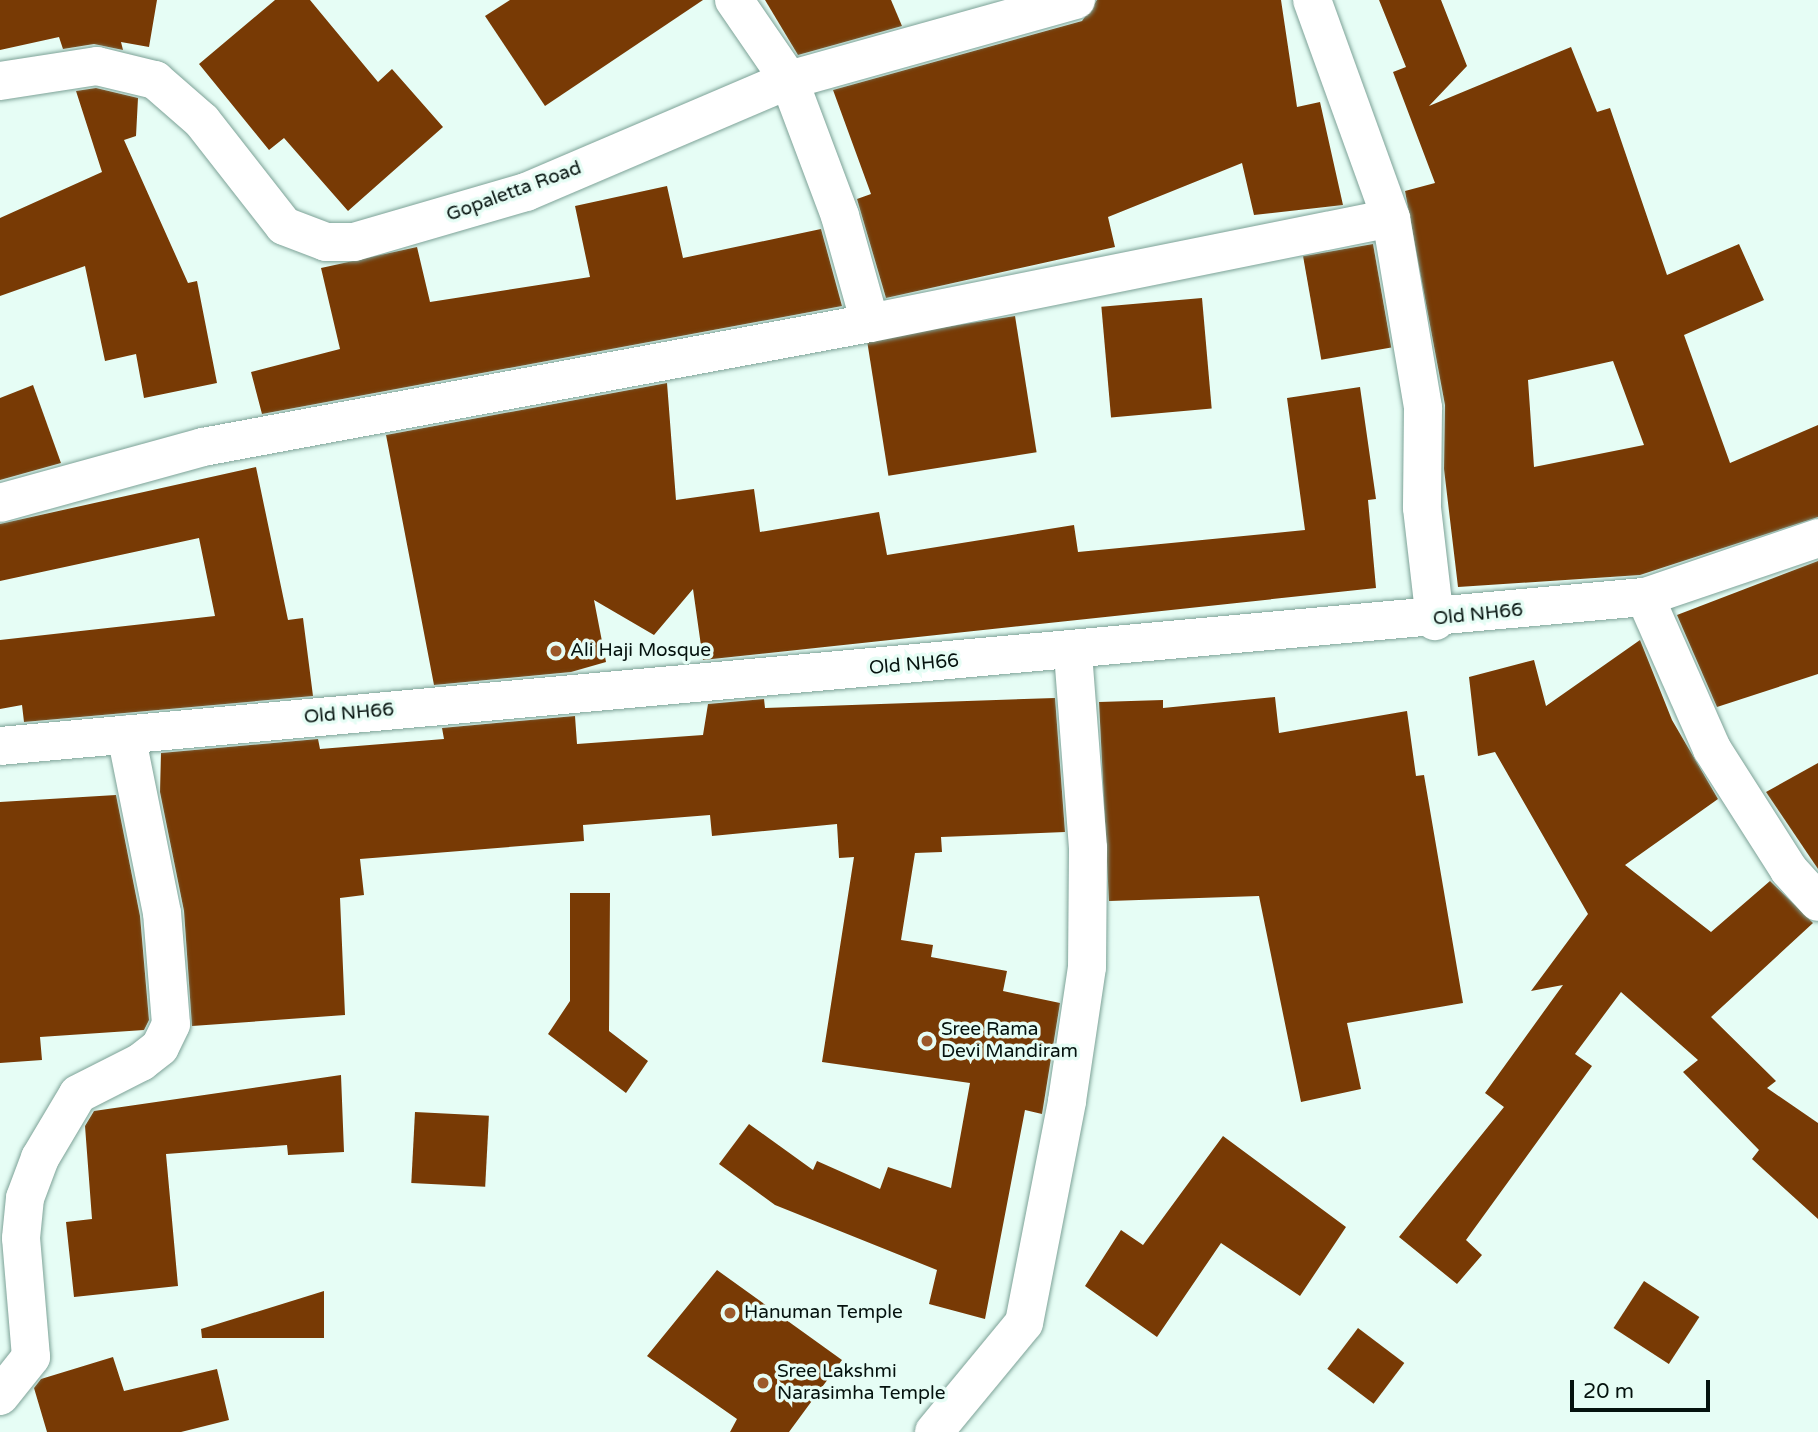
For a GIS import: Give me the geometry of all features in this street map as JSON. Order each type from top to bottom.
[{"type":"street","points":[[734,0],[789,80],[840,216],[870,323]]},
{"type":"street","name":"Gopaletta Road","points":[[0,81],[97,66],[155,80],[202,121],[285,226],[326,242],[399,233],[526,192],[789,80],[1076,0]]},
{"type":"street","points":[[1312,0],[1391,218],[1423,408],[1422,508],[1435,621]]},
{"type":"street","points":[[0,503],[202,447],[870,323],[1391,218]]},
{"type":"street","name":"Old NH66","points":[[0,746],[1435,621],[1646,597],[1818,538]]},
{"type":"street","points":[[1646,597],[1712,749],[1789,870],[1818,902]]},
{"type":"street","points":[[934,1432],[1024,1323],[1067,1101],[1087,967],[1088,848],[1073,651]]},
{"type":"street","points":[[0,1396],[15,1385],[33,1349],[21,1238],[25,1198],[40,1158],[78,1094],[141,1062],[160,1047],[171,1024],[162,914],[126,735]]},
{"type":"building","points":[[0,0],[157,0],[149,47],[121,42],[123,50],[94,44],[63,49],[59,37],[0,50]]},
{"type":"building","points":[[275,0],[310,0],[378,82],[392,69],[443,127],[348,211],[284,138],[269,150],[199,64]]},
{"type":"building","points":[[510,0],[703,0],[545,106],[485,16]]},
{"type":"building","points":[[765,0],[891,0],[902,26],[798,55]]},
{"type":"building","points":[[1097,0],[1281,0],[1297,107],[1320,102],[1343,205],[1254,215],[1242,163],[1108,217],[1115,247],[886,298],[857,199],[871,194],[833,90],[1082,21]]},
{"type":"building","points":[[1379,0],[1441,0],[1467,66],[1429,106],[1571,47],[1597,112],[1610,108],[1667,275],[1739,244],[1764,300],[1684,335],[1730,463],[1818,425],[1818,517],[1640,575],[1458,587],[1444,469],[1445,405],[1405,191],[1435,183],[1393,72],[1406,67]],"holes":[[[1613,361],[1644,445],[1534,467],[1528,380]]]},
{"type":"building","points":[[96,88],[138,98],[136,136],[124,140],[188,283],[197,281],[217,383],[144,398],[136,354],[105,361],[85,266],[0,296],[0,218],[102,172],[76,91]]},
{"type":"building","points":[[667,186],[683,258],[821,229],[842,306],[262,414],[251,372],[340,349],[321,268],[417,247],[430,302],[590,277],[575,206]]},
{"type":"building","points":[[1373,244],[1391,347],[1321,360],[1303,256]]},
{"type":"building","points":[[1202,298],[1212,409],[1111,417],[1101,307]]},
{"type":"building","points":[[1015,316],[1037,452],[888,476],[867,339]]},
{"type":"building","points":[[667,383],[676,500],[754,489],[760,532],[879,512],[887,555],[1074,525],[1078,552],[1305,530],[1287,398],[1360,387],[1376,499],[1368,500],[1376,588],[703,660],[693,589],[654,635],[594,600],[606,662],[571,672],[434,685],[386,435]]},
{"type":"building","points":[[33,385],[61,463],[0,480],[0,398]]},
{"type":"building","points":[[256,467],[288,620],[303,618],[313,696],[24,722],[22,705],[0,709],[0,640],[215,616],[199,538],[0,581],[0,524]]},
{"type":"building","points":[[1818,561],[1818,674],[1717,707],[1677,615]]},
{"type":"building","points":[[1640,640],[1672,720],[1718,799],[1625,865],[1711,932],[1770,881],[1813,923],[1711,1017],[1776,1081],[1767,1088],[1818,1123],[1818,1219],[1752,1159],[1759,1150],[1683,1072],[1698,1060],[1621,992],[1575,1054],[1592,1066],[1466,1240],[1482,1255],[1457,1284],[1399,1237],[1504,1107],[1485,1093],[1563,985],[1531,991],[1588,914],[1495,752],[1478,756],[1469,677],[1534,660],[1546,706]]},
{"type":"building","points":[[1275,697],[1279,733],[1407,711],[1416,776],[1424,775],[1463,1003],[1347,1023],[1361,1089],[1301,1102],[1259,896],[1109,901],[1099,702],[1163,700],[1163,708]]},
{"type":"building","points":[[1055,698],[1065,832],[941,837],[942,852],[915,853],[901,940],[933,945],[931,957],[1007,971],[1003,991],[1060,1003],[1042,1114],[1025,1110],[985,1319],[929,1304],[937,1270],[775,1205],[719,1164],[749,1124],[813,1170],[817,1161],[880,1189],[888,1167],[951,1188],[970,1083],[822,1062],[854,857],[839,858],[837,824],[712,836],[710,815],[583,825],[584,841],[360,859],[364,895],[340,898],[345,1015],[192,1026],[184,911],[160,792],[161,753],[318,739],[320,749],[444,739],[442,728],[575,716],[577,744],[703,735],[708,704],[764,699],[765,708]]},
{"type":"building","points":[[1818,763],[1818,869],[1766,792]]},
{"type":"building","points":[[116,795],[140,916],[149,1020],[144,1030],[40,1037],[42,1060],[0,1063],[0,802]]},
{"type":"building","points":[[570,893],[610,893],[609,1031],[648,1061],[626,1093],[548,1034],[570,1001]]},
{"type":"building","points":[[341,1075],[344,1152],[288,1155],[287,1145],[166,1154],[178,1286],[74,1297],[66,1222],[92,1219],[85,1126],[94,1111]]},
{"type":"building","points":[[415,1112],[489,1116],[485,1187],[411,1183]]},
{"type":"building","points":[[1223,1136],[1346,1227],[1300,1296],[1221,1243],[1157,1337],[1085,1286],[1121,1230],[1143,1245]]},
{"type":"building","name":"Hanuman Temple","points":[[717,1270],[842,1360],[789,1432],[730,1432],[737,1419],[647,1356]]},
{"type":"building","points":[[1644,1281],[1699,1317],[1669,1364],[1614,1328]]},
{"type":"building","points":[[324,1291],[324,1338],[202,1338],[201,1329]]},
{"type":"building","points":[[1358,1328],[1404,1363],[1374,1404],[1327,1369]]},
{"type":"building","points":[[113,1357],[124,1391],[217,1369],[229,1420],[181,1432],[47,1432],[34,1388],[41,1379]]},
{"type":"place","name":"Ali Haji Mosque","points":[[556,651]]},
{"type":"place","name":"Sree Rama Devi Mandiram","points":[[927,1041]]},
{"type":"place","name":"Hanuman Temple","points":[[730,1313]]},
{"type":"place","name":"Sree Lakshmi Narasimha Temple","points":[[763,1383]]}]
